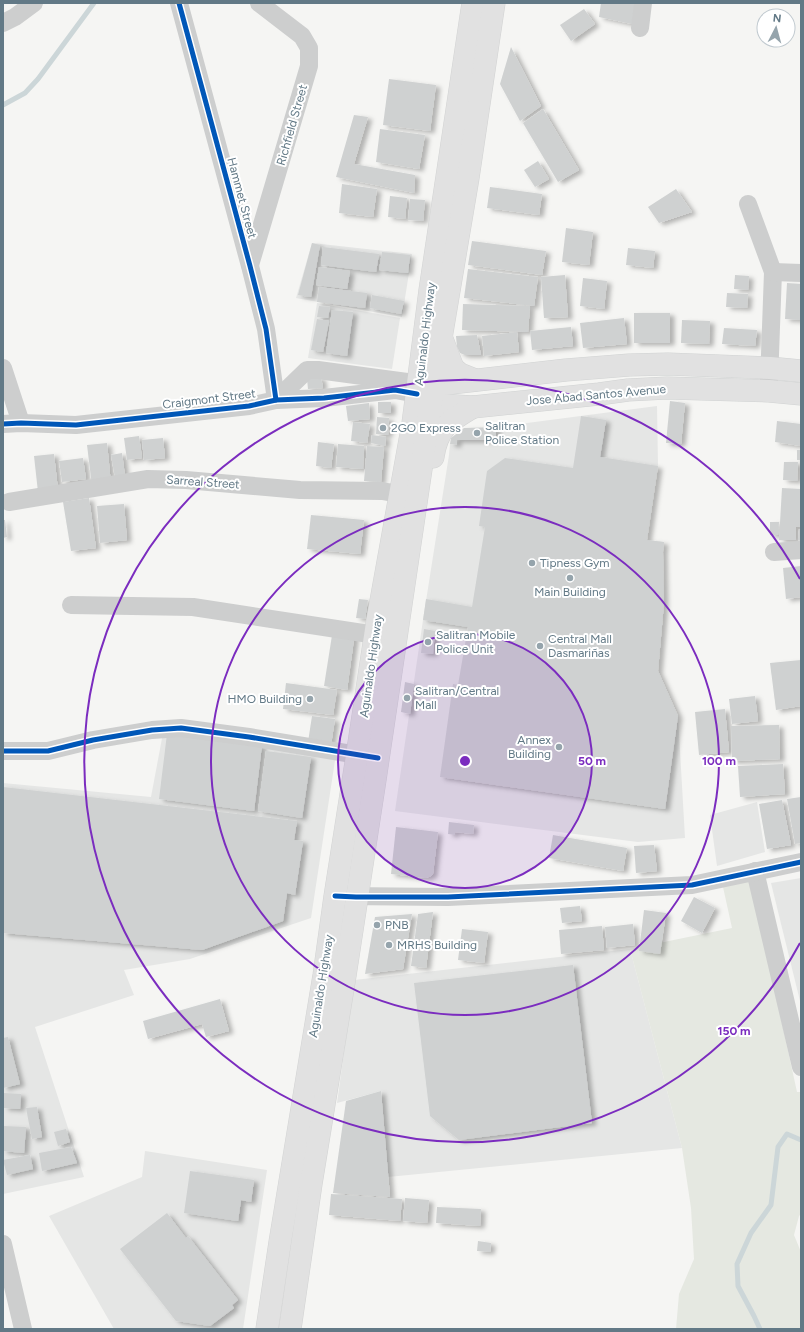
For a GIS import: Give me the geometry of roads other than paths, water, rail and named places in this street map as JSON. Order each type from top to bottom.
[{"type":"main road","name":"Aguinaldo Highway","points":[[267,1329],[324,975],[335,896],[368,757],[409,558],[425,391],[430,290],[473,3]]},
{"type":"main road","name":"Aguinaldo Highway","points":[[290,1329],[310,1184],[344,983],[356,898],[368,757],[376,635],[381,598],[399,494],[425,391],[442,338],[494,3]]},
{"type":"main road","points":[[442,338],[453,368],[460,374],[475,380]]},
{"type":"main road","points":[[425,391],[475,380],[629,365],[668,364],[770,368],[801,371]]},
{"type":"main road","name":"Jose Abad Santos Avenue","points":[[425,391],[441,405],[473,407],[628,390],[667,388],[769,391],[801,394]]},
{"type":"main road","points":[[409,558],[421,539],[434,450],[439,436],[444,427],[453,419],[473,407]]},
{"type":"street","points":[[3,23],[34,3]]},
{"type":"street","name":"Hammet Street","points":[[179,3],[266,329],[276,400]]},
{"type":"street","name":"Richfield Street","points":[[250,266],[309,66],[309,48],[302,36],[259,3]]},
{"type":"street","points":[[640,28],[643,3]]},
{"type":"street","points":[[748,204],[773,272],[769,391]]},
{"type":"street","points":[[773,272],[801,273]]},
{"type":"street","points":[[3,368],[21,423]]},
{"type":"street","points":[[276,400],[307,370],[318,370],[425,391]]},
{"type":"street","name":"Craigmont Street","points":[[3,424],[21,423],[76,425],[249,406],[276,400],[324,398],[395,390],[425,391]]},
{"type":"street","name":"Sarreal Street","points":[[9,502],[148,479],[186,480],[300,490],[382,491],[399,494]]},
{"type":"street","points":[[774,552],[801,550]]},
{"type":"street","points":[[70,605],[193,607],[376,635]]},
{"type":"street","points":[[3,751],[48,751],[93,740],[152,730],[181,728],[249,737],[368,757]]},
{"type":"street","points":[[335,896],[356,898],[448,897],[692,885],[801,862]]},
{"type":"street","points":[[754,871],[801,1067]]},
{"type":"street","points":[[3,1244],[23,1329]]},
{"type":"waterway","points":[[3,105],[25,93],[38,79],[94,3]]},
{"type":"waterway","points":[[760,1329],[738,1286],[737,1264],[751,1233],[771,1205],[778,1147],[787,1134],[801,1140]]},
{"type":"place","name":"2GO Express","points":[[383,428]]},
{"type":"place","name":"Salitran Police Station","points":[[477,433]]},
{"type":"place","name":"Tipness Gym","points":[[532,563]]},
{"type":"place","name":"Main Building","points":[[570,578]]},
{"type":"place","name":"Salitran Mobile Police Unit","points":[[428,642]]},
{"type":"place","name":"Central Mall Dasmariñas","points":[[540,646]]},
{"type":"place","name":"Salitran/Central Mall","points":[[407,698]]},
{"type":"place","name":"HMO Building","points":[[310,699]]},
{"type":"place","name":"Annex Building","points":[[559,747]]},
{"type":"place","name":"PNB","points":[[377,925]]},
{"type":"place","name":"MRHS Building","points":[[389,945]]}]
